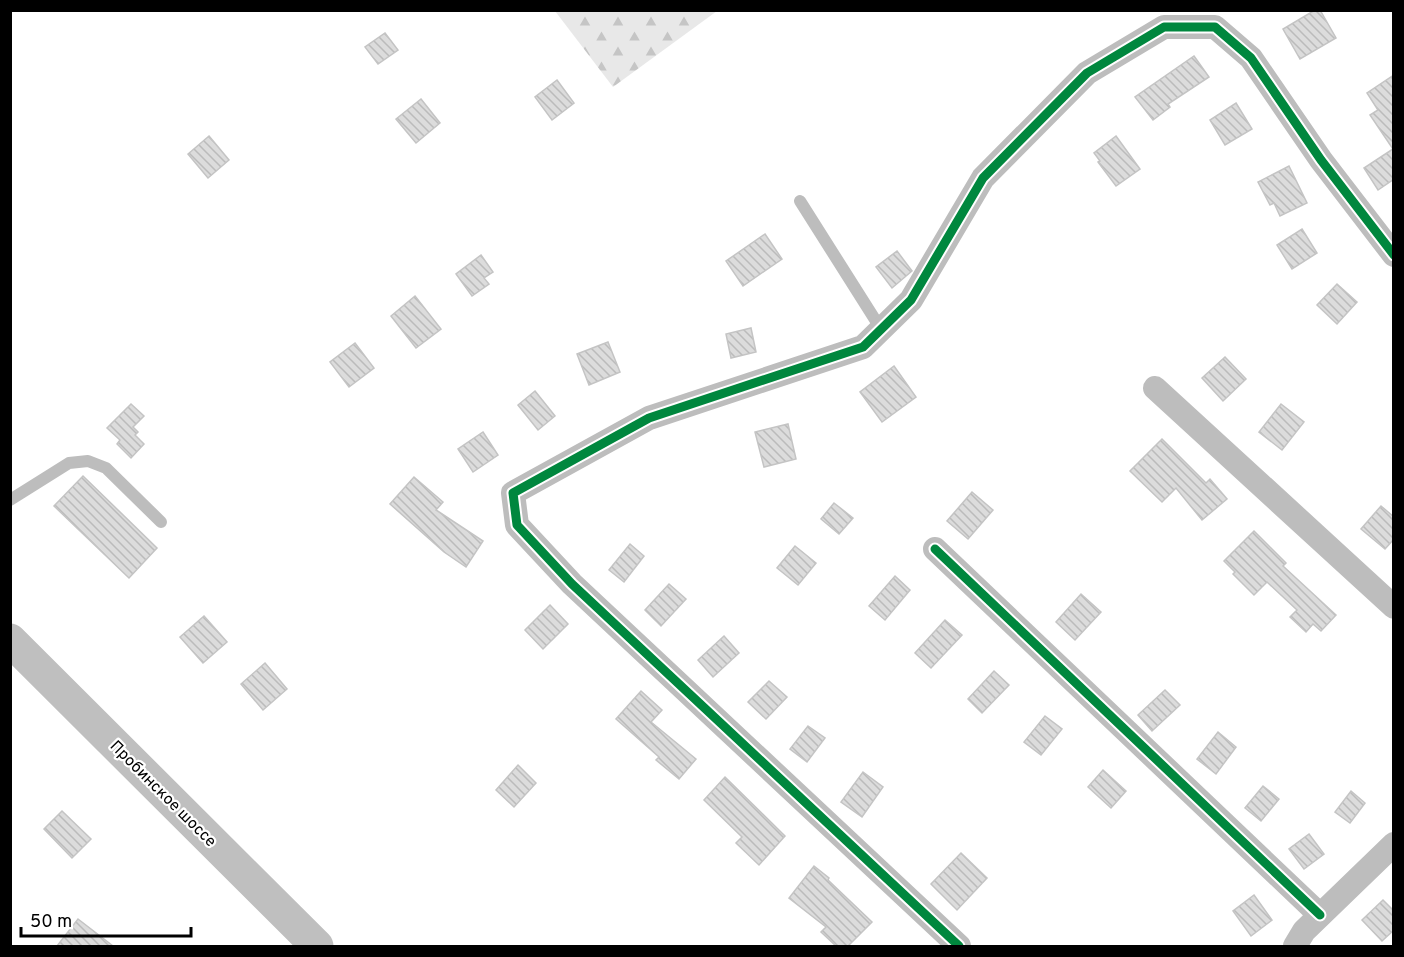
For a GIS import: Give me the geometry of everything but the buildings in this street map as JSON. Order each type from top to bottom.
[{"type":"main road","name":"Пробинское шоссе","points":[[10,639],[317,946]]},
{"type":"street","points":[[959,946],[572,584],[517,525],[513,493],[649,418],[863,347],[911,300],[983,178],[1087,73],[1164,27],[1215,27],[1251,58],[1321,160],[1394,255]]},
{"type":"street","points":[[1155,388],[1394,608]]},
{"type":"street","points":[[935,549],[1320,915]]},
{"type":"street","points":[[1295,946],[1304,931],[1394,844]]},
{"type":"lane","points":[[800,201],[881,329]]},
{"type":"lane","points":[[10,500],[69,464],[88,461],[106,468],[161,522]]},
{"type":"green space","points":[[555,11],[717,11],[613,87]]},
{"type":"cycle path","points":[[959,946],[572,584],[517,525],[513,493],[649,418],[863,347],[911,300],[983,178],[1087,73],[1164,27],[1215,27],[1251,58],[1321,160],[1394,255]]},
{"type":"cycle path","points":[[935,549],[1320,915]]}]
